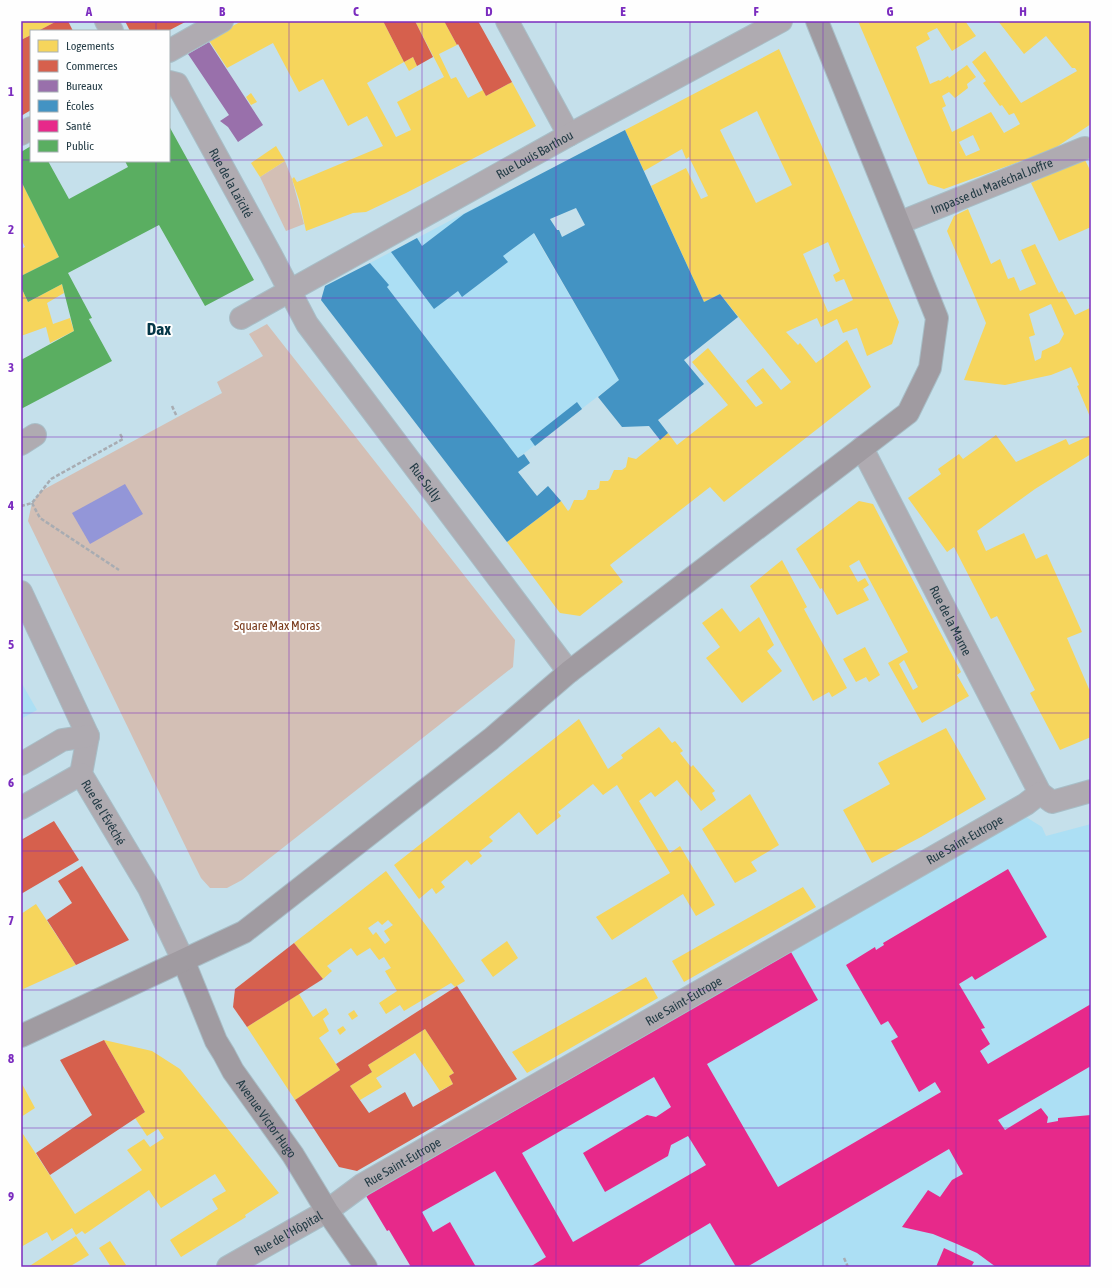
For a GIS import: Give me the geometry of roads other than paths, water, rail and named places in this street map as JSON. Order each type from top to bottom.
[{"type":"main road","points":[[21,1036],[184,962],[244,932],[491,739],[569,672],[908,413],[930,368],[937,318],[817,21]]},
{"type":"main road","name":"Avenue Victor Hugo","points":[[184,962],[216,1041],[233,1071],[293,1155],[328,1211],[366,1267]]},
{"type":"street","points":[[106,21],[111,30]]},
{"type":"street","points":[[170,50],[222,21]]},
{"type":"street","points":[[507,21],[569,135]]},
{"type":"street","name":"Rue Louis Barthou","points":[[241,318],[569,135],[781,21]]},
{"type":"street","name":"Rue de la Laïcité","points":[[170,82],[177,84],[290,290]]},
{"type":"street","points":[[21,134],[30,129]]},
{"type":"street","name":"Impasse du Maréchal Joffre","points":[[899,223],[1085,148]]},
{"type":"street","name":"Rue Sully","points":[[290,290],[307,324],[569,672]]},
{"type":"street","name":"Rue de la Marne","points":[[862,448],[1040,793]]},
{"type":"street","points":[[21,592],[88,736],[62,740],[21,764]]},
{"type":"street","name":"Rue de l'Évêché","points":[[88,736],[82,774],[149,888],[184,962]]},
{"type":"street","points":[[21,808],[82,774]]},
{"type":"street","points":[[1040,793],[1052,802],[1091,791]]},
{"type":"street","name":"Rue Saint-Eutrope","points":[[328,1211],[362,1184],[1019,808],[1040,793]]},
{"type":"street","name":"Rue de l'Hôpital","points":[[228,1267],[328,1211]]},
{"type":"water","points":[[125,484],[143,514],[90,544],[72,513]]},
{"type":"district","name":"Dax","points":[[159,329]]},
{"type":"park label","name":"Square Max Moras","points":[[277,625]]}]
